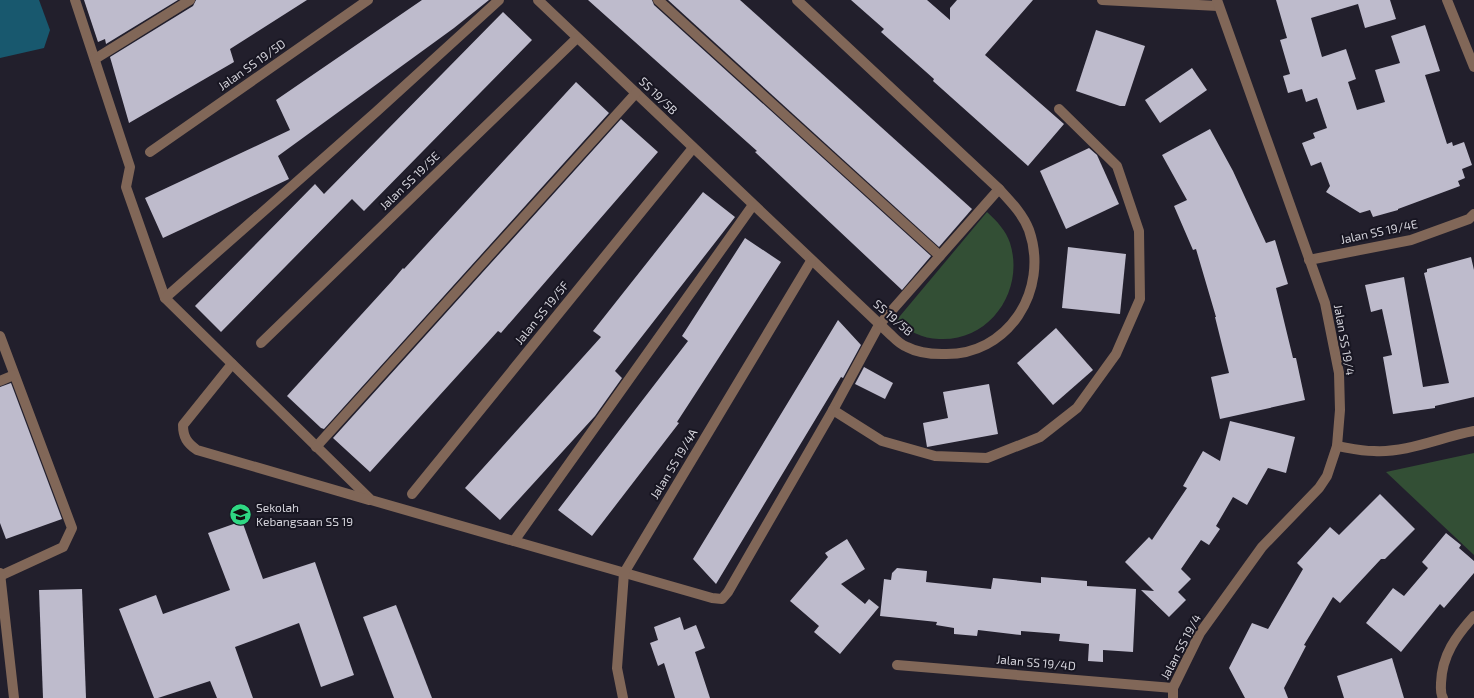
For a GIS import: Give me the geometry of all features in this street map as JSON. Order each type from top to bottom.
[{"type":"street","points":[[75,0],[130,167],[126,187],[165,298],[371,500]]},
{"type":"street","points":[[95,59],[190,0]]},
{"type":"street","name":"Jalan SS 19/5D","points":[[150,152],[368,0]]},
{"type":"street","points":[[165,298],[376,112],[499,0]]},
{"type":"street","name":"SS 19/5B","points":[[538,0],[879,325],[906,347],[926,353],[950,355],[973,350],[990,343],[1009,328],[1023,309],[1032,288],[1035,265],[1034,247],[1028,229],[1014,204],[797,0]]},
{"type":"street","points":[[658,0],[940,256]]},
{"type":"street","points":[[1102,0],[1218,3]]},
{"type":"street","points":[[1447,0],[1474,67]]},
{"type":"street","name":"Jalan SS 19/4","points":[[1173,693],[1200,633],[1262,547],[1319,488],[1327,476],[1336,446],[1340,410],[1338,373],[1325,304],[1218,3]]},
{"type":"street","name":"Jalan SS 19/5E","points":[[260,343],[577,38]]},
{"type":"street","points":[[316,447],[636,93]]},
{"type":"street","points":[[833,410],[882,441],[935,456],[987,458],[1040,437],[1077,408],[1116,354],[1140,299],[1139,231],[1118,166],[1060,109]]},
{"type":"street","name":"Jalan SS 19/5F","points":[[412,494],[693,148]]},
{"type":"street","points":[[232,364],[186,419],[183,425],[183,433],[186,441],[197,450],[712,598],[722,599],[728,592],[833,410],[879,325],[999,189]]},
{"type":"street","points":[[514,541],[753,205]]},
{"type":"street","name":"Jalan SS 19/4E","points":[[1309,260],[1411,240],[1469,219],[1474,214]]},
{"type":"street","name":"Jalan SS 19/4A","points":[[623,698],[617,668],[624,573],[812,261]]},
{"type":"street","points":[[0,336],[72,528],[63,547],[0,575],[14,698]]},
{"type":"street","points":[[0,381],[14,375]]},
{"type":"street","points":[[1336,446],[1374,452],[1410,448],[1457,434],[1474,431]]},
{"type":"street","points":[[1443,698],[1441,695],[1441,683],[1444,661],[1456,637],[1474,616]]},
{"type":"street","name":"Jalan SS 19/4D","points":[[897,665],[1173,693]]},
{"type":"green space","points":[[987,212],[1004,230],[1010,243],[1013,261],[1012,278],[1008,295],[999,310],[988,322],[974,332],[957,338],[933,339],[916,334],[895,322]]},
{"type":"green space","points":[[1474,453],[1474,555],[1386,472]]},
{"type":"water","points":[[0,0],[39,0],[50,30],[44,48],[0,58]]},
{"type":"building","points":[[84,0],[178,0],[106,44],[105,39],[98,42]]},
{"type":"building","points":[[196,0],[307,0],[230,49],[234,62],[129,123],[110,57],[193,6]]},
{"type":"building","points":[[422,0],[489,0],[454,28],[278,156],[289,179],[163,238],[145,198],[290,130],[276,100]]},
{"type":"building","points":[[588,0],[652,0],[654,5],[931,256],[902,290],[755,152],[757,151]]},
{"type":"building","points":[[668,0],[740,0],[972,209],[939,247]]},
{"type":"building","points":[[851,0],[927,0],[950,20],[950,8],[957,0],[1033,0],[985,55],[1064,124],[1028,166],[933,81],[934,79],[881,32],[884,29]]},
{"type":"building","points":[[1276,0],[1390,0],[1396,19],[1365,28],[1358,4],[1311,18],[1322,57],[1346,49],[1356,79],[1348,82],[1357,110],[1385,102],[1375,70],[1400,63],[1391,36],[1425,25],[1440,71],[1425,75],[1447,144],[1452,142],[1453,146],[1464,142],[1472,165],[1462,169],[1465,178],[1458,181],[1460,186],[1398,210],[1373,217],[1370,210],[1360,213],[1326,192],[1330,186],[1321,162],[1311,166],[1302,143],[1315,138],[1313,133],[1327,128],[1317,98],[1306,102],[1302,89],[1288,93],[1283,76],[1290,74],[1280,40],[1287,38]]},
{"type":"building","points":[[503,12],[532,40],[364,211],[352,199],[221,332],[195,306],[315,184],[324,194]]},
{"type":"building","points":[[1096,30],[1145,46],[1125,106],[1120,106],[1076,91]]},
{"type":"building","points":[[1192,68],[1207,90],[1160,123],[1145,100]]},
{"type":"building","points":[[576,82],[609,113],[324,429],[321,428],[287,396],[403,268],[404,269]]},
{"type":"building","points":[[621,119],[658,152],[501,333],[498,331],[370,472],[333,438]]},
{"type":"building","points":[[1210,129],[1233,171],[1266,243],[1275,240],[1288,284],[1276,288],[1293,358],[1296,358],[1305,400],[1220,419],[1211,377],[1229,373],[1216,317],[1196,249],[1193,250],[1174,206],[1187,200],[1162,155]]},
{"type":"building","points":[[1089,148],[1097,155],[1119,204],[1066,229],[1040,171]]},
{"type":"building","points":[[703,192],[735,217],[615,371],[622,378],[595,416],[500,520],[465,488],[601,337],[593,331]]},
{"type":"building","points":[[745,238],[781,262],[677,422],[679,423],[592,536],[558,510],[688,341],[682,336]]},
{"type":"building","points":[[1068,247],[1126,254],[1120,314],[1062,308]]},
{"type":"building","points":[[1471,257],[1474,270],[1474,397],[1435,406],[1435,408],[1393,414],[1383,357],[1392,355],[1382,309],[1371,312],[1365,285],[1404,277],[1423,387],[1449,383],[1424,273],[1427,272],[1427,269]]},
{"type":"building","points":[[838,320],[861,345],[843,378],[841,377],[716,584],[693,559]]},
{"type":"building","points":[[1056,328],[1093,370],[1053,405],[1017,363]]},
{"type":"building","points":[[864,367],[893,383],[885,399],[855,384]]},
{"type":"building","points":[[11,383],[62,519],[6,539],[0,523],[0,387]]},
{"type":"building","points":[[989,384],[998,434],[927,447],[923,423],[948,418],[943,392]]},
{"type":"building","points":[[1230,421],[1295,437],[1286,473],[1268,468],[1247,505],[1233,497],[1216,526],[1220,529],[1209,545],[1201,540],[1181,569],[1191,579],[1178,592],[1186,600],[1169,617],[1141,590],[1154,591],[1125,562],[1149,537],[1152,540],[1187,488],[1183,486],[1203,451],[1220,461]]},
{"type":"building","points":[[1380,494],[1415,529],[1385,559],[1381,559],[1340,603],[1333,597],[1304,645],[1306,646],[1284,688],[1288,698],[1245,698],[1229,668],[1252,623],[1268,629],[1303,569],[1297,563],[1330,527],[1339,535]]},
{"type":"building","points":[[242,521],[263,579],[315,562],[354,675],[321,687],[299,623],[235,647],[253,698],[217,698],[210,681],[154,698],[119,609],[156,595],[163,614],[230,590],[208,533]]},
{"type":"building","points":[[1446,533],[1461,545],[1459,548],[1474,561],[1474,573],[1444,608],[1440,604],[1401,652],[1366,623],[1393,588],[1404,596],[1428,568],[1422,562]]},
{"type":"building","points":[[847,539],[865,569],[841,584],[865,604],[869,599],[879,607],[840,654],[814,632],[819,626],[790,601],[828,557],[825,553]]},
{"type":"building","points":[[897,568],[927,571],[926,582],[991,589],[993,578],[1041,583],[1041,577],[1087,581],[1087,586],[1136,589],[1133,652],[1103,650],[1103,662],[1088,661],[1089,644],[1059,641],[1060,634],[1021,631],[1021,635],[978,630],[977,636],[954,634],[954,628],[936,625],[937,622],[880,616],[884,579],[891,580],[892,573]]},
{"type":"building","points":[[82,589],[86,698],[43,698],[39,590]]},
{"type":"building","points":[[396,605],[432,698],[394,698],[363,617]]},
{"type":"building","points":[[680,617],[684,630],[696,625],[705,648],[695,652],[710,698],[675,698],[664,663],[658,666],[650,643],[658,640],[654,627]]},
{"type":"building","points":[[1392,658],[1404,698],[1344,698],[1337,676]]},
{"type":"place","name":"Sekolah Kebangsaan SS 19","points":[[240,515]]}]
